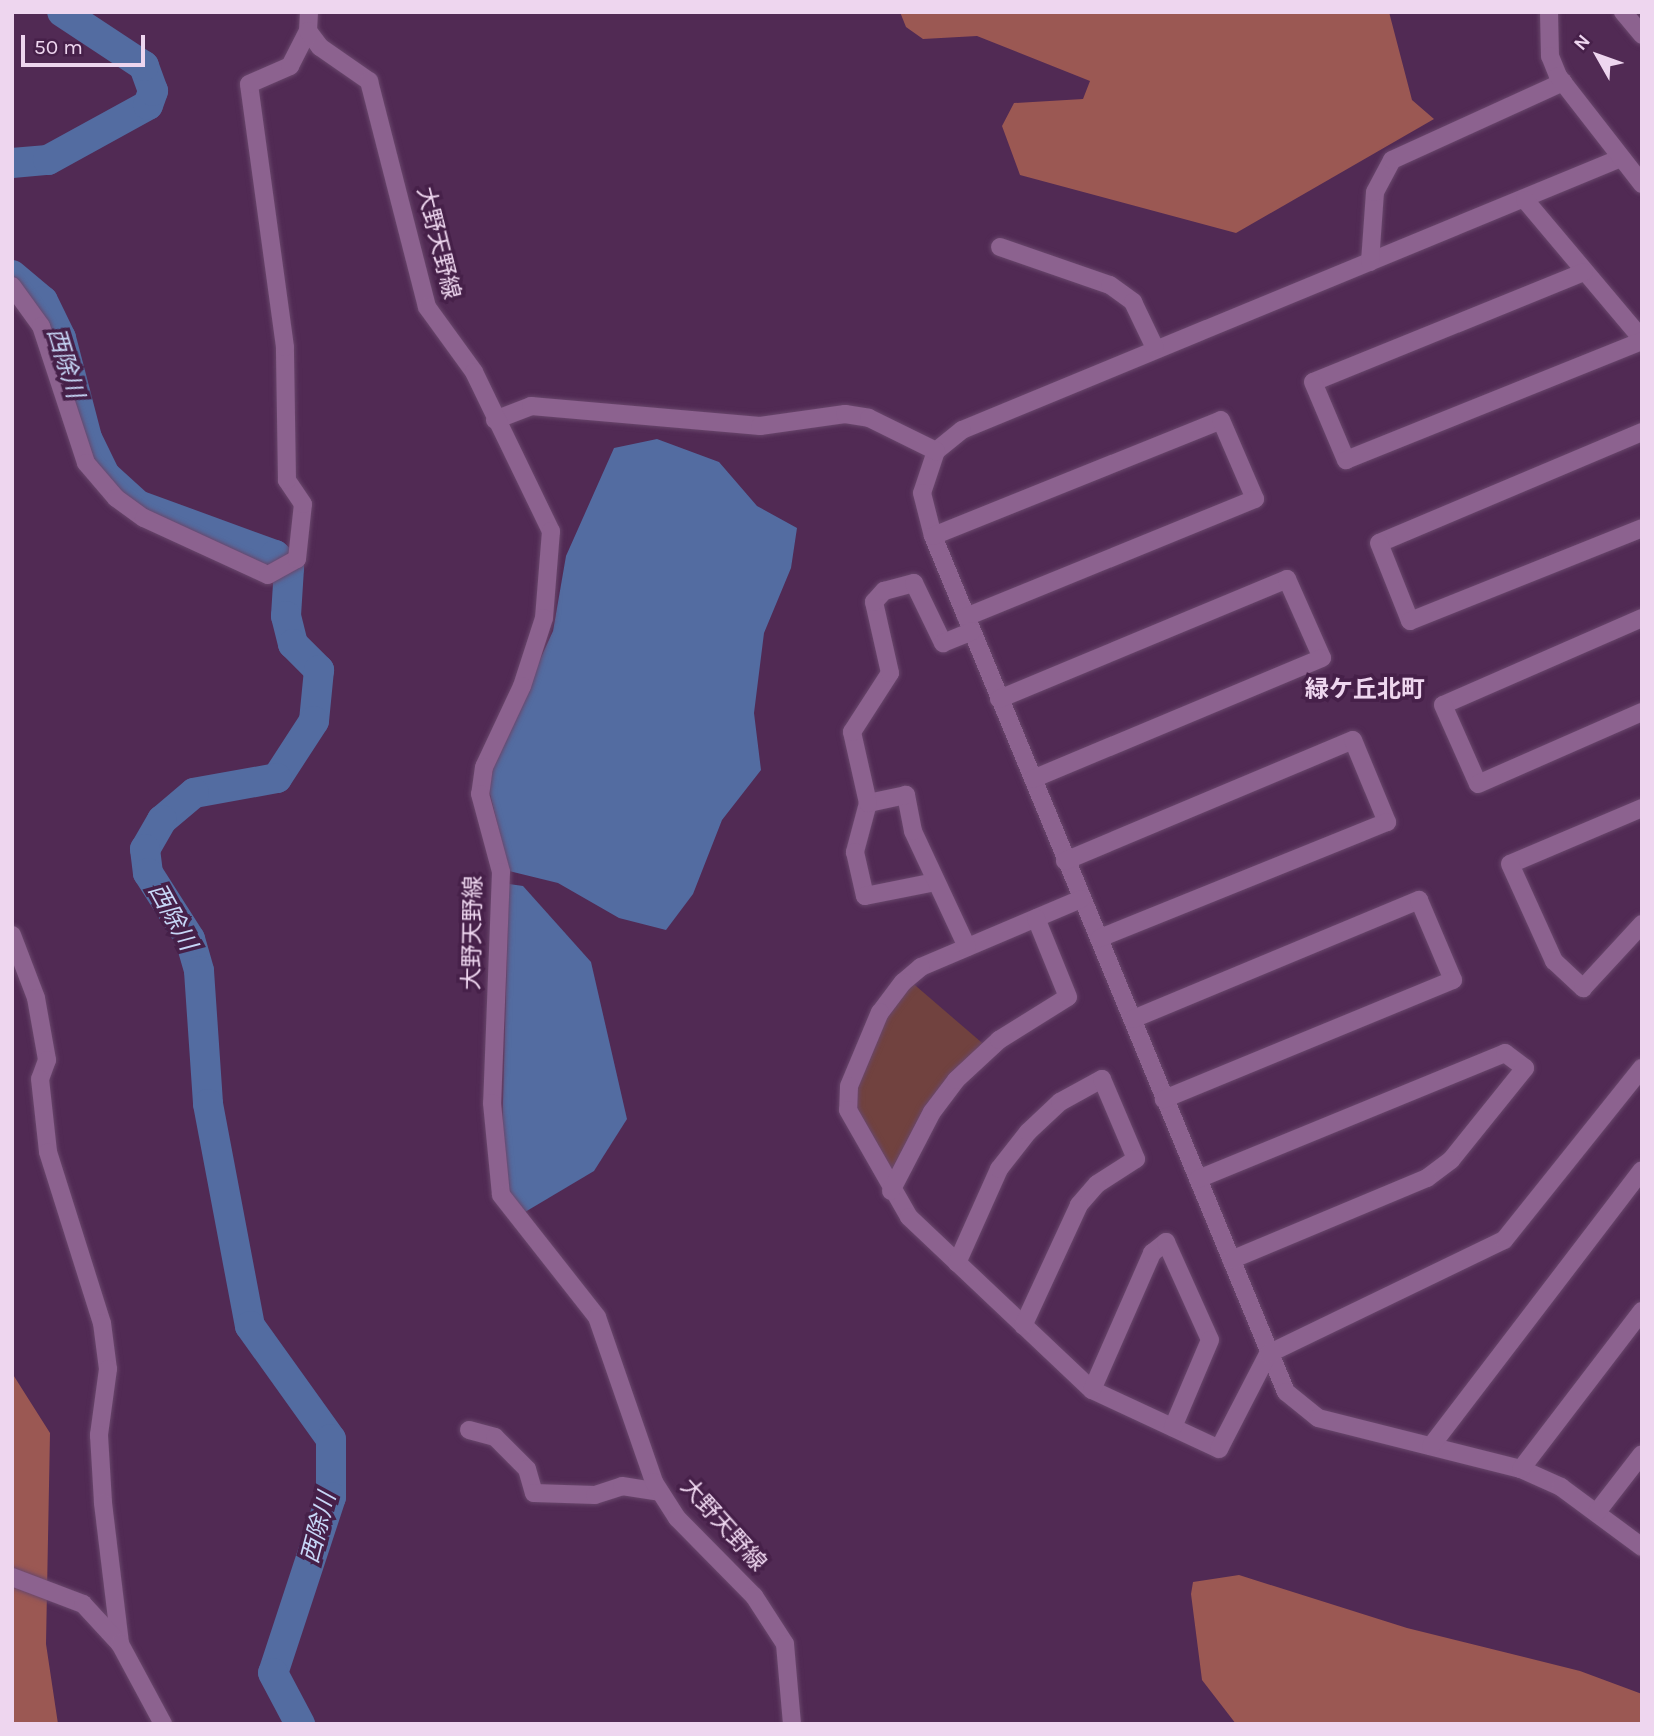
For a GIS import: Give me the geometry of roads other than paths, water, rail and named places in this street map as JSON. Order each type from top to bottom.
[{"type":"street","points":[[12,286],[41,326],[86,463],[116,498],[144,518],[268,575],[297,559],[303,504],[287,480],[285,347],[250,84],[290,66],[308,31],[309,12]]},
{"type":"street","points":[[1549,12],[1550,56],[1563,82],[1642,184]]},
{"type":"street","points":[[1623,12],[1642,35]]},
{"type":"street","name":"大野天野線","points":[[308,31],[369,81],[427,307],[474,372],[551,531],[552,572],[526,674],[484,767],[480,794],[501,872],[495,1173],[512,1213],[597,1318],[660,1492],[754,1596],[785,1644],[792,1724]]},
{"type":"street","points":[[1370,262],[1375,192],[1392,160],[1563,82]]},
{"type":"street","points":[[1620,158],[1525,200],[1155,348],[962,430],[936,451],[922,493],[933,537],[1065,861],[1100,938],[1268,1354],[1286,1392],[1318,1418],[1521,1469],[1597,1512],[1642,1547]]},
{"type":"street","points":[[1525,200],[1642,340],[1346,460],[1312,382],[1584,272]]},
{"type":"street","points":[[1000,247],[1110,285],[1133,303],[1155,348]]},
{"type":"street","points":[[495,420],[531,406],[761,426],[845,414],[869,418],[936,451]]},
{"type":"street","points":[[933,537],[1221,420],[1255,499],[969,624],[943,643],[914,583],[884,591],[874,602],[890,673],[852,732],[868,803],[855,852],[866,896],[935,882]]},
{"type":"street","points":[[1642,432],[1379,543],[1410,621],[1642,528]]},
{"type":"street","points":[[999,699],[1287,579],[1322,658],[1033,779]]},
{"type":"street","points":[[1642,618],[1443,705],[1478,784],[1642,712]]},
{"type":"street","points":[[1065,861],[1353,740],[1387,822],[1100,938]]},
{"type":"street","points":[[868,803],[906,795],[935,882],[967,947]]},
{"type":"street","points":[[1642,808],[1510,864],[1554,961],[1583,988],[1642,924]]},
{"type":"street","points":[[1081,899],[921,967],[889,996],[849,1086],[848,1110],[891,1191],[957,1263],[1093,1390],[1219,1449],[1268,1354],[1504,1240],[1642,1068]]},
{"type":"street","points":[[1133,1019],[1419,900],[1452,980],[1164,1099]]},
{"type":"street","points":[[891,1191],[932,1112],[956,1080],[999,1040],[1068,997],[1036,918]]},
{"type":"street","points":[[12,935],[36,998],[47,1060],[40,1079],[48,1152],[102,1323],[108,1369],[99,1435],[103,1503],[120,1644]]},
{"type":"street","points":[[1198,1179],[1505,1053],[1525,1068],[1451,1160],[1427,1178],[1231,1260]]},
{"type":"street","points":[[957,1263],[999,1169],[1028,1132],[1060,1102],[1101,1079],[1136,1159],[1097,1184],[1079,1205],[1023,1326]]},
{"type":"street","points":[[1431,1446],[1642,1170]]},
{"type":"street","points":[[1093,1390],[1152,1253],[1166,1242],[1210,1340],[1173,1427]]},
{"type":"street","points":[[1521,1469],[1642,1311]]},
{"type":"street","points":[[468,1430],[495,1437],[527,1469],[534,1493],[575,1496],[622,1486],[660,1492]]},
{"type":"street","points":[[1597,1512],[1642,1454]]},
{"type":"street","points":[[12,1577],[83,1604],[120,1644],[163,1724]]},
{"type":"water","points":[[657,439],[719,462],[757,506],[797,528],[791,568],[764,633],[754,713],[761,770],[722,820],[693,894],[666,930],[619,918],[558,883],[509,871],[489,790],[495,758],[553,631],[566,556],[614,448]]},
{"type":"water","points":[[509,884],[523,886],[591,962],[627,1119],[594,1171],[520,1215],[501,1173]]},
{"type":"waterway","name":"西除川","points":[[12,163],[48,160],[148,105],[153,91],[144,66],[62,12]]},
{"type":"waterway","name":"西除川","points":[[12,275],[43,301],[61,338],[87,438],[105,475],[138,505],[275,555],[289,568],[286,616],[293,644],[319,670],[314,721],[277,778],[194,793],[162,820],[145,849],[148,873],[190,939],[199,971],[208,1104],[250,1326],[331,1439],[331,1497],[273,1673],[300,1724]]},
{"type":"district","name":"緑ケ丘北町","points":[[1365,690]]}]
